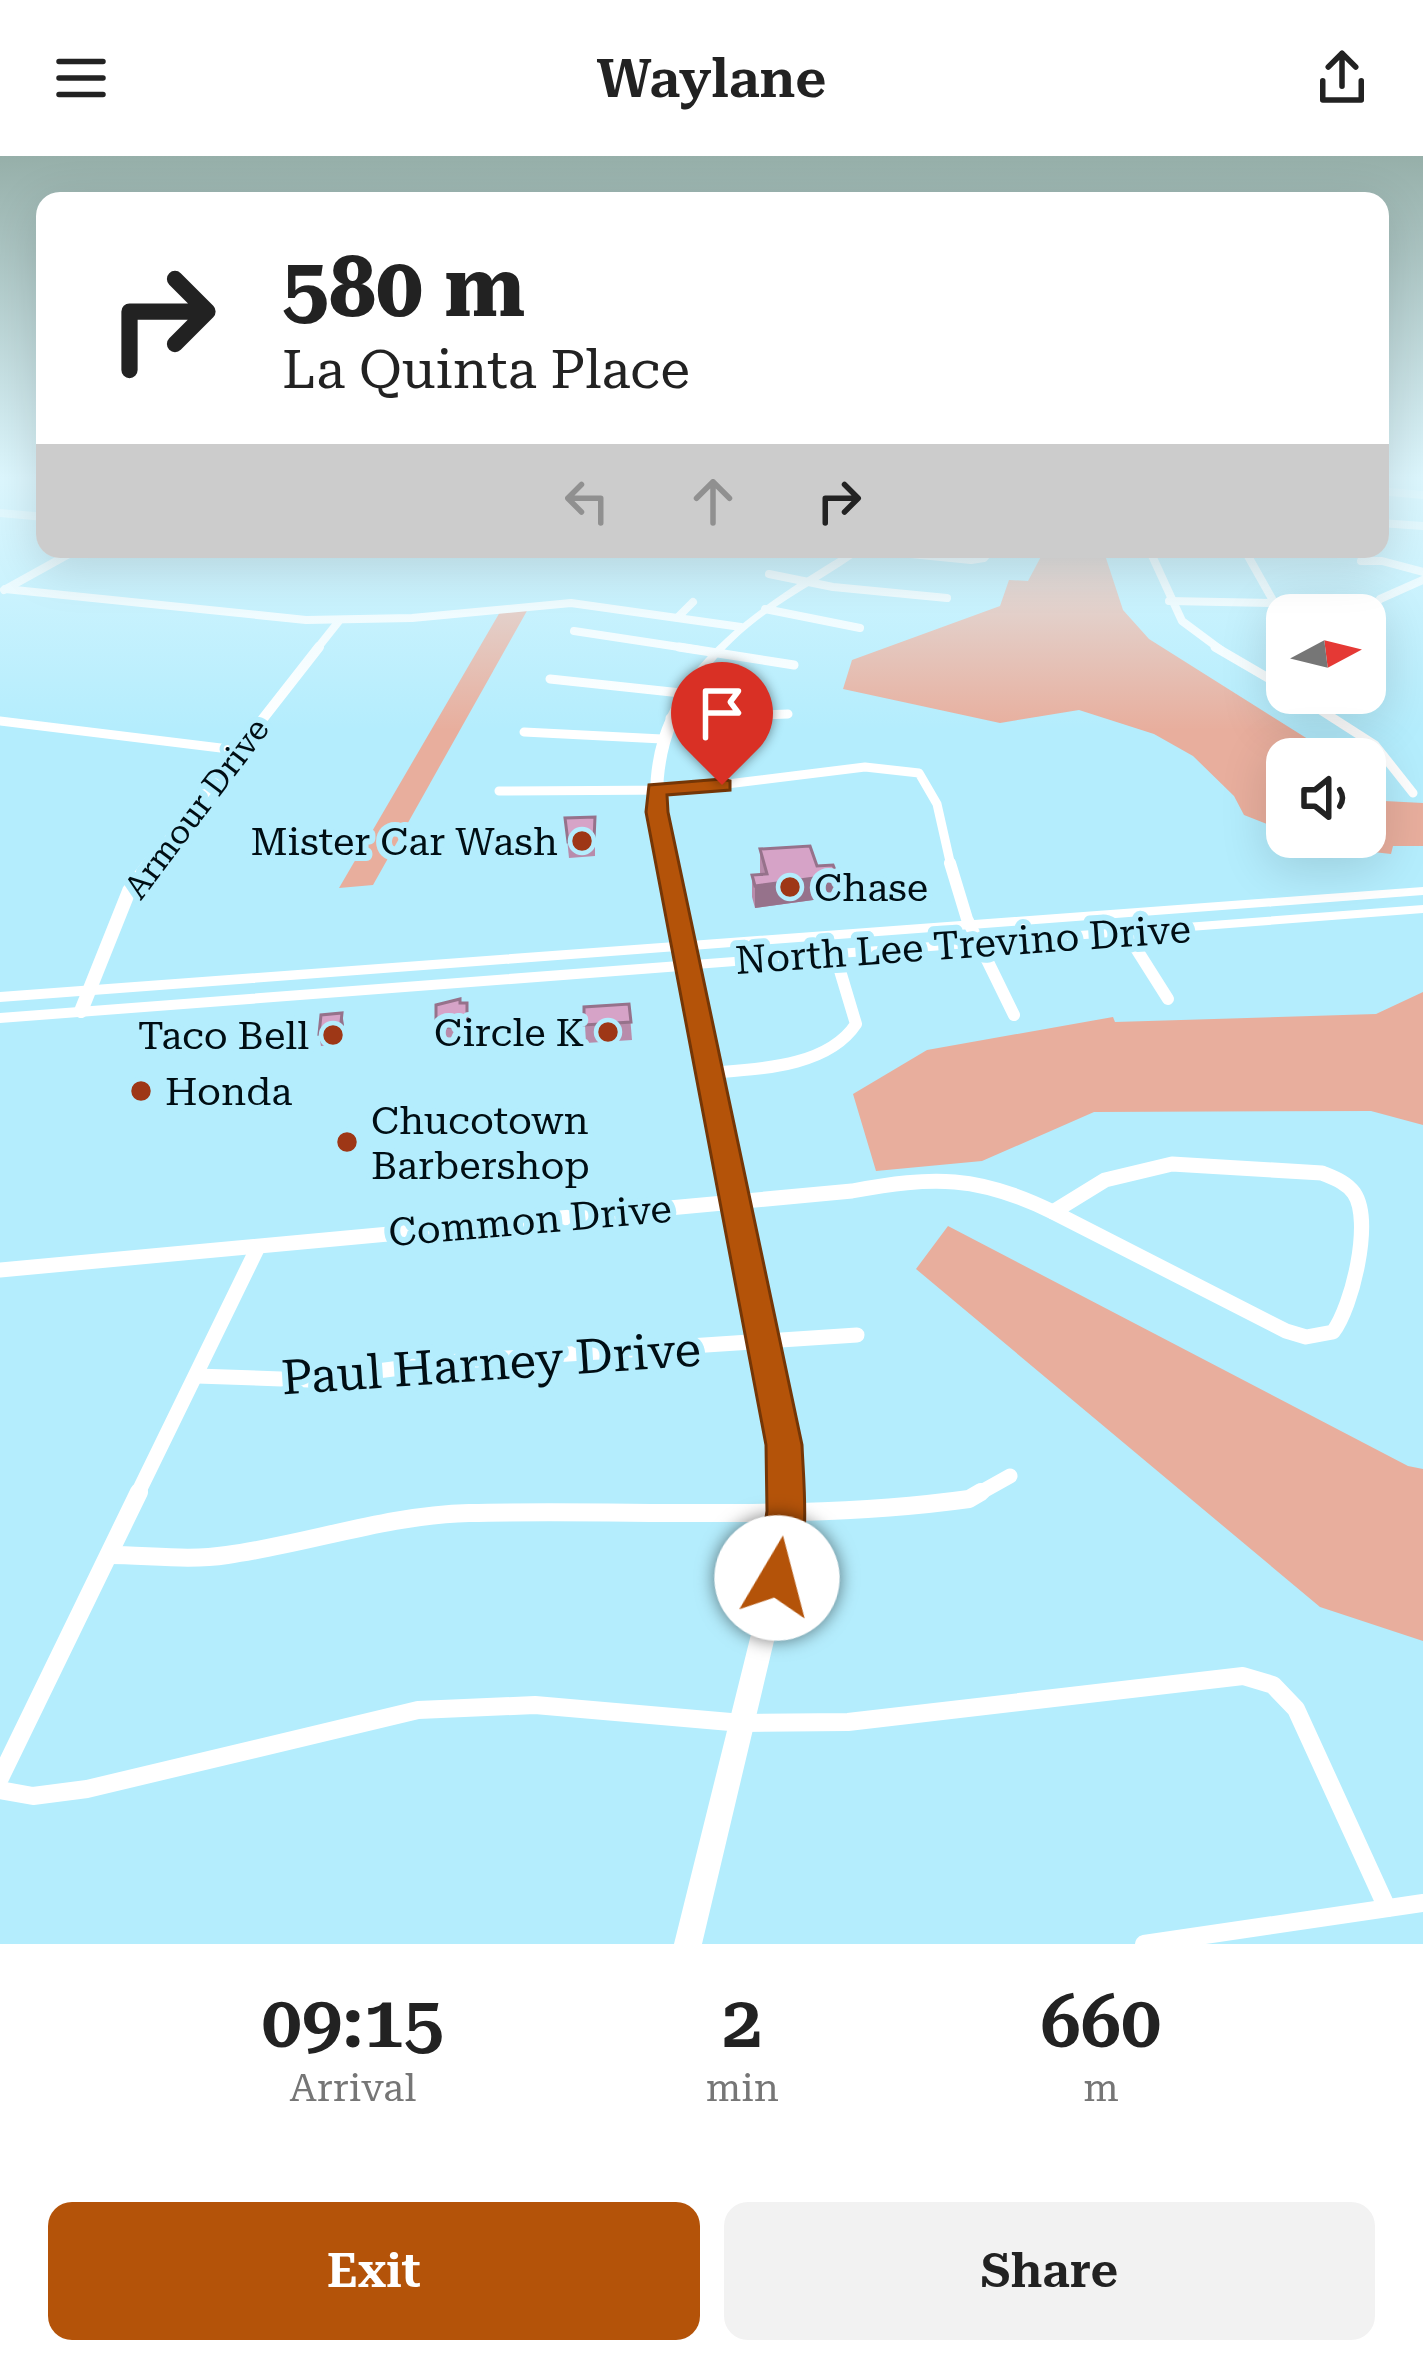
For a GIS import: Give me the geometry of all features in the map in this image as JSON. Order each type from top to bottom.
[{"type":"main road","points":[[688,1944],[777,1578],[786,1511],[784,1445],[656,789],[662,739],[670,718],[681,693],[712,654],[741,626],[837,563]]},
{"type":"main road","name":"North Lee Trevino Drive","points":[[0,1018],[362,989],[970,924],[1423,891]]},
{"type":"main road","name":"North Lee Trevino Drive","points":[[0,997],[363,970],[835,954],[1423,909]]},
{"type":"main road","points":[[362,989],[363,970]]},
{"type":"street","points":[[3,591],[52,563]]},
{"type":"street","points":[[1155,563],[1169,601],[1196,633],[1266,676]]},
{"type":"street","points":[[1252,563],[1270,594]]},
{"type":"street","points":[[1389,563],[1423,576]]},
{"type":"street","points":[[769,574],[947,598]]},
{"type":"street","points":[[1386,596],[1423,576]]},
{"type":"street","points":[[3,591],[339,621],[586,598],[741,626]]},
{"type":"street","points":[[1169,601],[1266,604]]},
{"type":"street","points":[[679,616],[693,602]]},
{"type":"street","points":[[765,609],[860,628]]},
{"type":"street","name":"Armour Drive","points":[[81,1011],[129,891],[339,621]]},
{"type":"street","points":[[574,631],[794,665]]},
{"type":"street","points":[[550,680],[681,693]]},
{"type":"street","points":[[670,718],[788,714]]},
{"type":"street","points":[[1327,714],[1375,745],[1413,793]]},
{"type":"street","points":[[0,721],[237,750]]},
{"type":"street","points":[[524,732],[662,739]]},
{"type":"street","points":[[499,791],[656,789],[852,768],[915,771],[938,801],[952,879],[1014,1015]]},
{"type":"street","points":[[1125,931],[1168,998]]},
{"type":"street","points":[[708,1073],[789,1063],[849,1037],[856,1024],[835,954]]},
{"type":"street","name":"Common Drive","points":[[0,1270],[961,1177],[1000,1187],[1306,1337],[1333,1332],[1342,1320],[1366,1210],[1357,1192],[1333,1176],[1172,1164],[1105,1180],[1053,1212]]},
{"type":"street","points":[[0,1778],[258,1247]]},
{"type":"street","name":"Paul Harney Drive","points":[[197,1376],[309,1380],[446,1362],[857,1335]]},
{"type":"street","points":[[110,1555],[224,1556],[385,1522],[466,1513],[634,1516],[929,1507],[969,1499],[1010,1476]]},
{"type":"street","points":[[0,1790],[33,1796],[87,1789],[418,1710],[535,1705],[742,1723],[911,1718],[1258,1678],[1280,1691],[1304,1723],[1388,1908]]},
{"type":"street","points":[[1144,1944],[1423,1904]]},
{"type":"shaded area","points":[[1037,563],[1108,563],[1123,610],[1149,639],[1306,738],[1266,738],[1266,824],[1244,815],[1234,796],[1193,756],[1154,734],[1079,710],[1000,723],[843,689],[852,660],[1000,606],[1009,580],[1028,581]]},
{"type":"shaded area","points":[[528,609],[373,885],[339,888],[500,612]]},
{"type":"shaded area","points":[[1386,801],[1423,803],[1423,846],[1393,846],[1391,854],[1386,853]]},
{"type":"shaded area","points":[[1423,992],[1423,1125],[1371,1111],[1094,1112],[982,1161],[876,1171],[853,1094],[927,1050],[1113,1017],[1115,1022],[1376,1014]]},
{"type":"shaded area","points":[[948,1226],[1408,1466],[1423,1469],[1423,1641],[1320,1607],[916,1269]]},
{"type":"building","points":[[595,817],[594,840],[568,842],[565,818]]},
{"type":"building","points":[[810,846],[817,866],[833,865],[837,875],[755,886],[752,875],[767,874],[760,849]]},
{"type":"building","points":[[460,999],[467,1003],[467,1026],[436,1028],[436,1005]]},
{"type":"building","points":[[629,1004],[631,1022],[584,1025],[584,1007]]},
{"type":"building","points":[[342,1013],[340,1032],[319,1034],[321,1015]]},
{"type":"place","name":"Mister Car Wash","points":[[582,841]]},
{"type":"place","name":"Chase","points":[[790,887]]},
{"type":"place","name":"Circle K","points":[[608,1032]]},
{"type":"place","name":"Taco Bell","points":[[333,1035]]},
{"type":"place","name":"Honda","points":[[141,1091]]},
{"type":"place","name":"Chucotown Barbershop","points":[[347,1142]]},
{"type":"route","points":[[722,785],[656,789],[657,812],[784,1445],[786,1511],[777,1578]]}]
